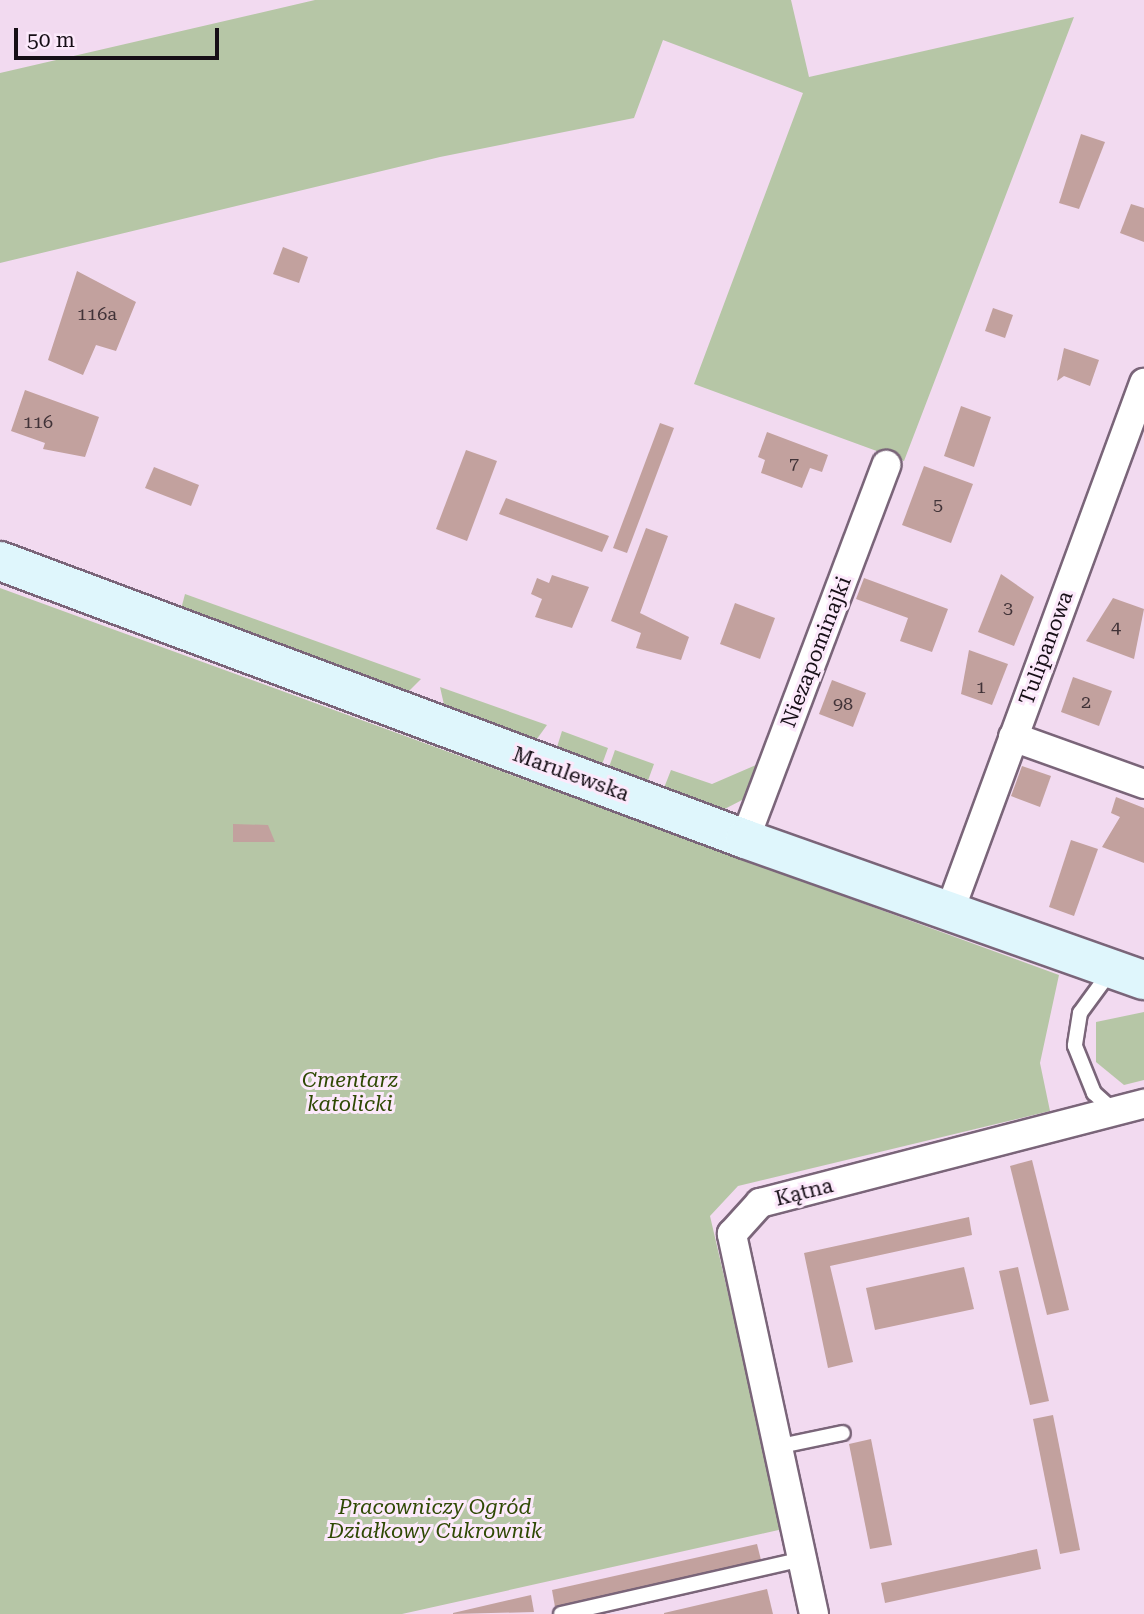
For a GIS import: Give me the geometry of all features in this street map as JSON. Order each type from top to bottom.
[{"type":"street","name":"Tulipanowa","points":[[949,913],[1144,383]]},
{"type":"street","name":"Niezapominajki","points":[[745,839],[886,465]]},
{"type":"street","name":"Marulewska","points":[[0,561],[745,839],[949,913],[1129,974]]},
{"type":"street","points":[[1013,737],[1144,784]]},
{"type":"street","name":"Kątna","points":[[814,1614],[781,1446],[732,1234],[745,1215],[760,1203],[1144,1104]]},
{"type":"lane","points":[[1115,1112],[1094,1093],[1075,1046],[1091,991],[1129,974]]},
{"type":"lane","points":[[781,1446],[843,1433]]},
{"type":"lane","points":[[561,1614],[804,1559]]},
{"type":"green space","points":[[315,0],[791,0],[809,77],[1074,17],[904,461],[694,384],[803,93],[663,40],[634,118],[440,157],[0,263],[0,73]]},
{"type":"green space","name":"Cmentarz katolicki","points":[[0,588],[1059,975],[1040,1063],[1050,1111],[738,1186],[710,1216],[783,1529],[402,1614],[0,1614]]},
{"type":"green space","points":[[185,594],[421,679],[402,698],[180,613]]},
{"type":"green space","points":[[440,687],[547,725],[534,743],[445,709]]},
{"type":"green space","points":[[562,731],[608,748],[600,770],[563,757],[557,747]]},
{"type":"green space","points":[[615,750],[654,764],[646,786],[607,773]]},
{"type":"green space","points":[[756,765],[744,799],[715,814],[662,793],[671,770],[712,784]]},
{"type":"green space","points":[[1144,1012],[1144,1080],[1124,1085],[1096,1062],[1096,1022]]},
{"type":"building","points":[[1081,134],[1105,142],[1079,209],[1059,203]]},
{"type":"building","points":[[1131,204],[1144,208],[1144,242],[1120,233]]},
{"type":"building","points":[[283,247],[308,257],[299,283],[273,274]]},
{"type":"building","points":[[77,271],[136,302],[116,351],[96,345],[83,375],[48,360]]},
{"type":"building","points":[[993,308],[1013,315],[1005,338],[985,331]]},
{"type":"building","points":[[1064,348],[1099,360],[1090,386],[1064,376],[1057,381]]},
{"type":"building","points":[[25,390],[99,417],[85,457],[43,449],[45,443],[11,431]]},
{"type":"building","points":[[961,406],[991,417],[974,467],[944,456]]},
{"type":"building","points":[[660,423],[674,428],[627,553],[613,548]]},
{"type":"building","points":[[767,432],[828,455],[822,472],[810,468],[802,488],[761,473],[765,460],[758,457]]},
{"type":"building","points":[[466,450],[497,461],[467,541],[436,529]]},
{"type":"building","points":[[924,466],[973,484],[951,543],[902,525]]},
{"type":"building","points":[[154,467],[199,485],[191,506],[145,488]]},
{"type":"building","points":[[506,498],[609,536],[602,552],[499,514]]},
{"type":"building","points":[[646,528],[668,536],[640,613],[689,637],[681,660],[636,648],[641,633],[611,621]]},
{"type":"building","points":[[1001,574],[1034,597],[1014,646],[978,632]]},
{"type":"building","points":[[552,575],[589,587],[572,628],[535,617],[542,599],[531,594],[537,578],[549,583]]},
{"type":"building","points":[[864,578],[948,609],[932,652],[900,641],[908,618],[856,599]]},
{"type":"building","points":[[1113,598],[1144,609],[1134,659],[1086,641]]},
{"type":"building","points":[[735,603],[775,618],[760,659],[720,644]]},
{"type":"building","points":[[969,650],[1008,664],[992,705],[961,694]]},
{"type":"building","points":[[1073,677],[1112,691],[1099,726],[1061,712]]},
{"type":"building","points":[[832,680],[866,693],[853,727],[819,714]]},
{"type":"building","points":[[1022,766],[1051,776],[1040,807],[1011,796]]},
{"type":"building","points":[[1116,797],[1144,808],[1144,863],[1102,847],[1120,817],[1111,813]]},
{"type":"building","points":[[233,824],[268,825],[275,842],[233,842]]},
{"type":"building","points":[[1071,840],[1098,849],[1074,916],[1049,907]]},
{"type":"building","points":[[1032,1160],[1069,1310],[1047,1315],[1010,1166]]},
{"type":"building","points":[[969,1217],[972,1235],[830,1266],[853,1362],[828,1368],[804,1253]]},
{"type":"building","points":[[964,1267],[974,1309],[875,1330],[866,1288]]},
{"type":"building","points":[[1018,1267],[1049,1401],[1030,1405],[999,1271]]},
{"type":"building","points":[[1053,1415],[1080,1550],[1060,1554],[1033,1419]]},
{"type":"building","points":[[871,1439],[892,1545],[870,1549],[849,1444]]},
{"type":"building","points":[[757,1544],[761,1560],[555,1607],[552,1590]]},
{"type":"building","points":[[1037,1549],[1041,1569],[885,1603],[881,1583]]},
{"type":"building","points":[[767,1589],[773,1614],[664,1614],[664,1613]]},
{"type":"building","points":[[531,1595],[534,1612],[453,1614],[453,1613]]},
{"type":"park label","name":"Pracowniczy Ogród Działkowy Cukrownik","points":[[435,1519]]}]
